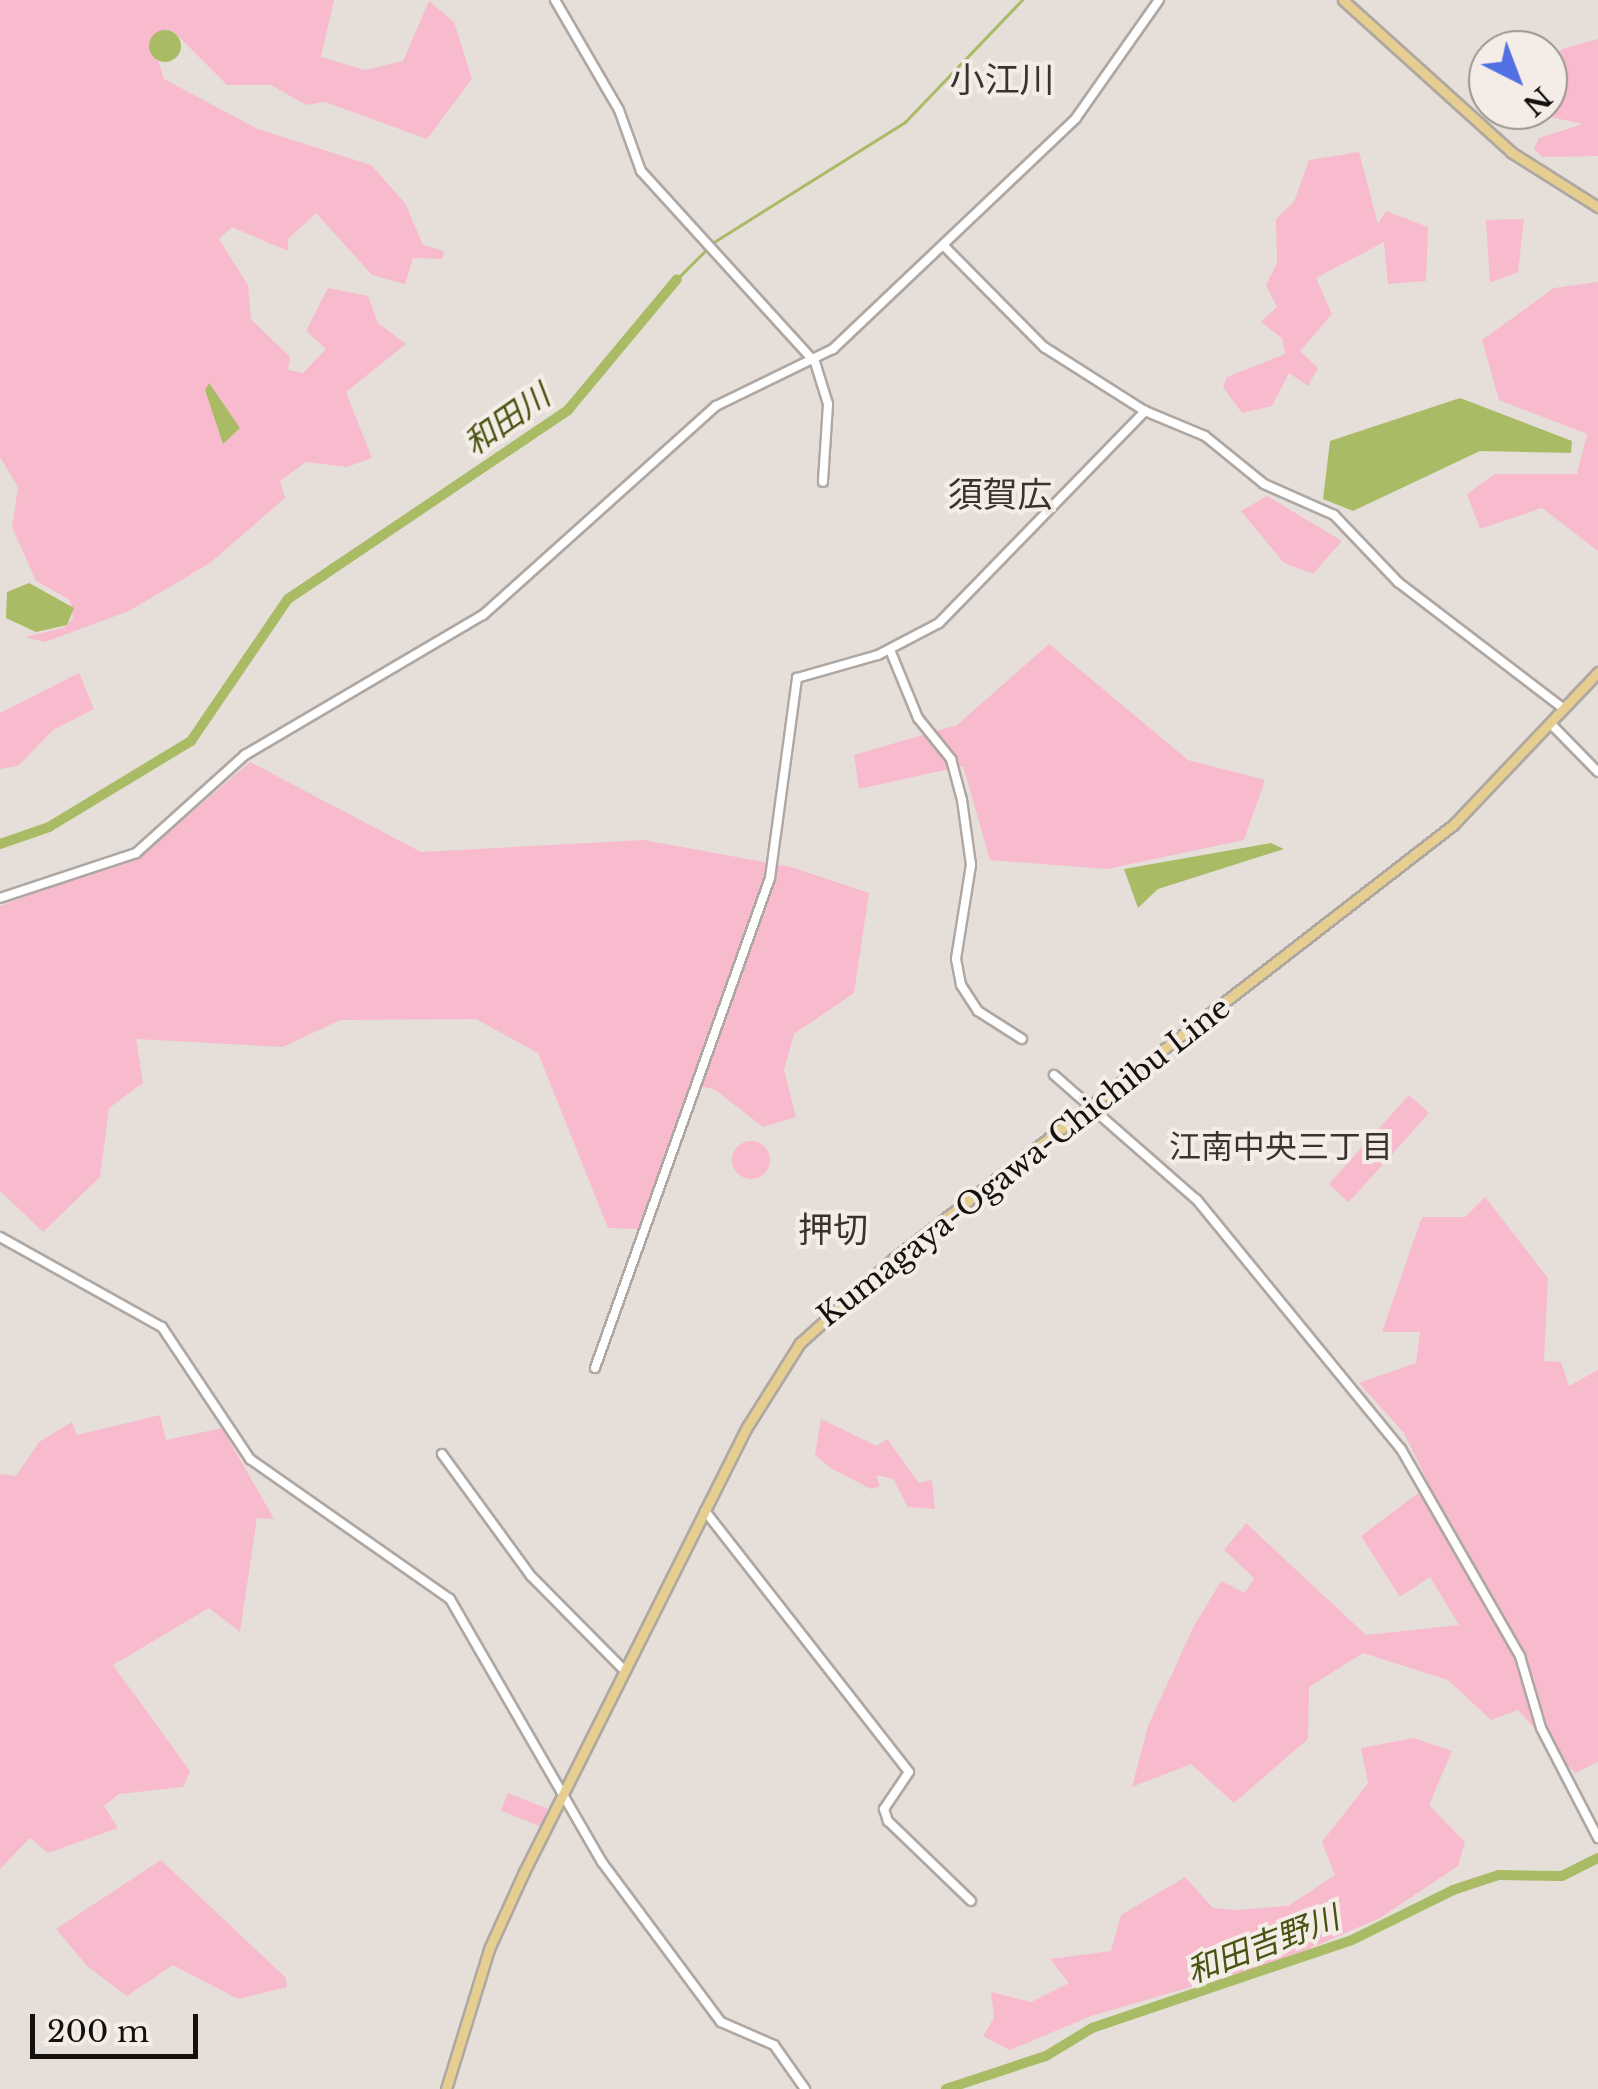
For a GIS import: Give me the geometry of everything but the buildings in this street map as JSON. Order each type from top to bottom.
[{"type":"main road","points":[[1343,0],[1512,152],[1598,207]]},
{"type":"main road","name":"Kumagaya-Ogawa-Chichibu Line","points":[[446,2089],[489,1949],[562,1793],[763,1398],[811,1330],[1453,825],[1598,672]]},
{"type":"street","points":[[555,0],[619,110],[642,171],[713,243],[816,362],[828,404],[823,482]]},
{"type":"street","points":[[0,898],[136,854],[245,756],[483,615],[716,406],[816,362],[1076,118],[1159,0]]},
{"type":"street","points":[[943,245],[1044,347],[1145,412],[1334,515],[1398,582],[1564,709]]},
{"type":"street","points":[[595,1368],[770,878],[797,678],[890,650],[954,609],[1145,412]]},
{"type":"street","points":[[890,650],[918,718],[951,760],[962,800],[970,865],[956,959],[961,985],[978,1011],[1022,1038]]},
{"type":"street","points":[[1551,724],[1598,772]]},
{"type":"street","points":[[1054,1075],[1197,1200],[1402,1449],[1520,1656],[1541,1728],[1598,1838]]},
{"type":"street","points":[[0,1237],[162,1327],[250,1459],[450,1599],[562,1793],[721,2022],[774,2045],[805,2089]]},
{"type":"street","points":[[442,1454],[531,1576],[624,1670]]},
{"type":"street","points":[[706,1510],[909,1772],[884,1809],[888,1821],[971,1901]]},
{"type":"shaded area","points":[[0,0],[334,0],[321,57],[365,70],[403,61],[429,1],[454,22],[472,79],[427,139],[325,102],[306,105],[271,85],[227,85],[175,33],[152,40],[164,79],[258,129],[371,165],[405,203],[423,245],[444,251],[442,259],[413,258],[405,284],[372,275],[316,213],[288,239],[288,251],[232,227],[219,239],[248,285],[251,319],[290,357],[288,370],[303,373],[326,349],[306,331],[328,288],[368,296],[378,323],[406,344],[346,392],[372,458],[347,467],[306,462],[280,481],[285,498],[210,563],[129,611],[45,642],[25,637],[63,628],[73,619],[70,600],[36,581],[12,527],[18,487],[0,457]]},
{"type":"shaded area","points":[[165,30],[176,35],[181,46],[176,57],[165,62],[154,57],[149,46],[154,35]]},
{"type":"shaded area","points":[[1598,39],[1598,156],[1542,157],[1534,149],[1539,138],[1583,124],[1568,121],[1568,47]]},
{"type":"shaded area","points":[[1359,152],[1378,224],[1386,211],[1428,227],[1426,281],[1388,284],[1384,242],[1316,278],[1332,314],[1300,351],[1318,368],[1308,386],[1289,373],[1272,406],[1242,413],[1223,387],[1227,377],[1285,354],[1282,338],[1261,322],[1277,307],[1266,285],[1277,263],[1276,219],[1294,202],[1309,160]]},
{"type":"shaded area","points":[[1524,219],[1518,272],[1490,283],[1486,220]]},
{"type":"shaded area","points":[[1598,282],[1598,551],[1542,508],[1480,529],[1467,494],[1495,474],[1577,474],[1587,434],[1499,400],[1482,340],[1554,288]]},
{"type":"shaded area","points":[[209,383],[240,428],[223,444],[205,390]]},
{"type":"shaded area","points":[[1460,398],[1572,441],[1571,453],[1480,451],[1353,511],[1323,499],[1330,441]]},
{"type":"shaded area","points":[[1267,496],[1342,541],[1313,574],[1284,563],[1241,511]]},
{"type":"shaded area","points":[[29,583],[74,608],[67,625],[36,632],[6,618],[7,592]]},
{"type":"shaded area","points":[[1049,644],[1188,760],[1265,780],[1244,840],[1107,869],[990,860],[963,766],[859,789],[854,755],[957,725]]},
{"type":"shaded area","points":[[79,673],[94,709],[53,730],[18,766],[0,769],[0,713]]},
{"type":"shaded area","points":[[250,762],[421,852],[644,840],[791,867],[869,893],[854,993],[794,1034],[784,1070],[796,1117],[763,1127],[714,1089],[692,1085],[639,1229],[608,1228],[538,1053],[476,1019],[340,1020],[283,1047],[136,1039],[143,1083],[109,1108],[100,1177],[43,1232],[0,1191],[0,906],[147,851]]},
{"type":"shaded area","points":[[1271,843],[1284,849],[1158,889],[1138,908],[1124,869]]},
{"type":"shaded area","points":[[1409,1095],[1429,1113],[1349,1202],[1329,1184]]},
{"type":"shaded area","points":[[751,1141],[765,1146],[770,1160],[765,1174],[751,1179],[737,1174],[732,1160],[737,1146]]},
{"type":"shaded area","points":[[1485,1197],[1548,1278],[1544,1361],[1561,1362],[1569,1386],[1598,1370],[1598,1762],[1575,1773],[1518,1710],[1491,1720],[1448,1680],[1363,1653],[1309,1687],[1308,1739],[1234,1803],[1191,1764],[1132,1787],[1148,1726],[1194,1626],[1221,1581],[1245,1593],[1254,1578],[1224,1550],[1246,1523],[1366,1635],[1459,1625],[1430,1577],[1400,1597],[1361,1536],[1429,1485],[1404,1433],[1359,1383],[1416,1363],[1420,1332],[1382,1332],[1422,1217],[1465,1217]]},
{"type":"shaded area","points":[[160,1415],[166,1440],[222,1428],[274,1519],[257,1518],[240,1632],[209,1608],[113,1665],[190,1771],[183,1787],[119,1794],[104,1806],[118,1828],[48,1853],[30,1838],[0,1869],[0,1474],[16,1476],[39,1442],[72,1422],[77,1435]]},
{"type":"shaded area","points":[[821,1419],[877,1446],[887,1439],[919,1483],[932,1480],[935,1509],[908,1507],[893,1479],[876,1475],[880,1486],[871,1489],[832,1469],[815,1455]]},
{"type":"shaded area","points":[[1414,1738],[1452,1751],[1429,1805],[1465,1842],[1458,1866],[1380,1918],[1283,1960],[1091,2016],[1010,2050],[983,2036],[994,2018],[991,1992],[1031,2002],[1069,1983],[1050,1959],[1111,1951],[1121,1915],[1185,1877],[1213,1908],[1235,1910],[1288,1906],[1335,1875],[1322,1842],[1368,1783],[1361,1748]]},
{"type":"shaded area","points":[[508,1793],[548,1809],[541,1827],[501,1811]]},
{"type":"shaded area","points":[[161,1860],[286,1978],[287,1987],[238,1999],[173,1965],[127,1996],[88,1967],[56,1929]]},
{"type":"waterway","name":"和田川","points":[[677,279],[714,242],[905,122],[1022,0]]},
{"type":"waterway","name":"和田川","points":[[0,844],[49,827],[191,741],[288,599],[568,410],[677,279]]},
{"type":"waterway","name":"和田吉野川","points":[[946,2089],[1046,2056],[1092,2028],[1352,1940],[1453,1890],[1499,1875],[1562,1876],[1598,1858]]},
{"type":"district","name":"小江川","points":[[1002,80]]},
{"type":"district","name":"須賀広","points":[[1000,495]]},
{"type":"district","name":"江南中央三丁目","points":[[1281,1147]]},
{"type":"district","name":"押切","points":[[833,1230]]}]
